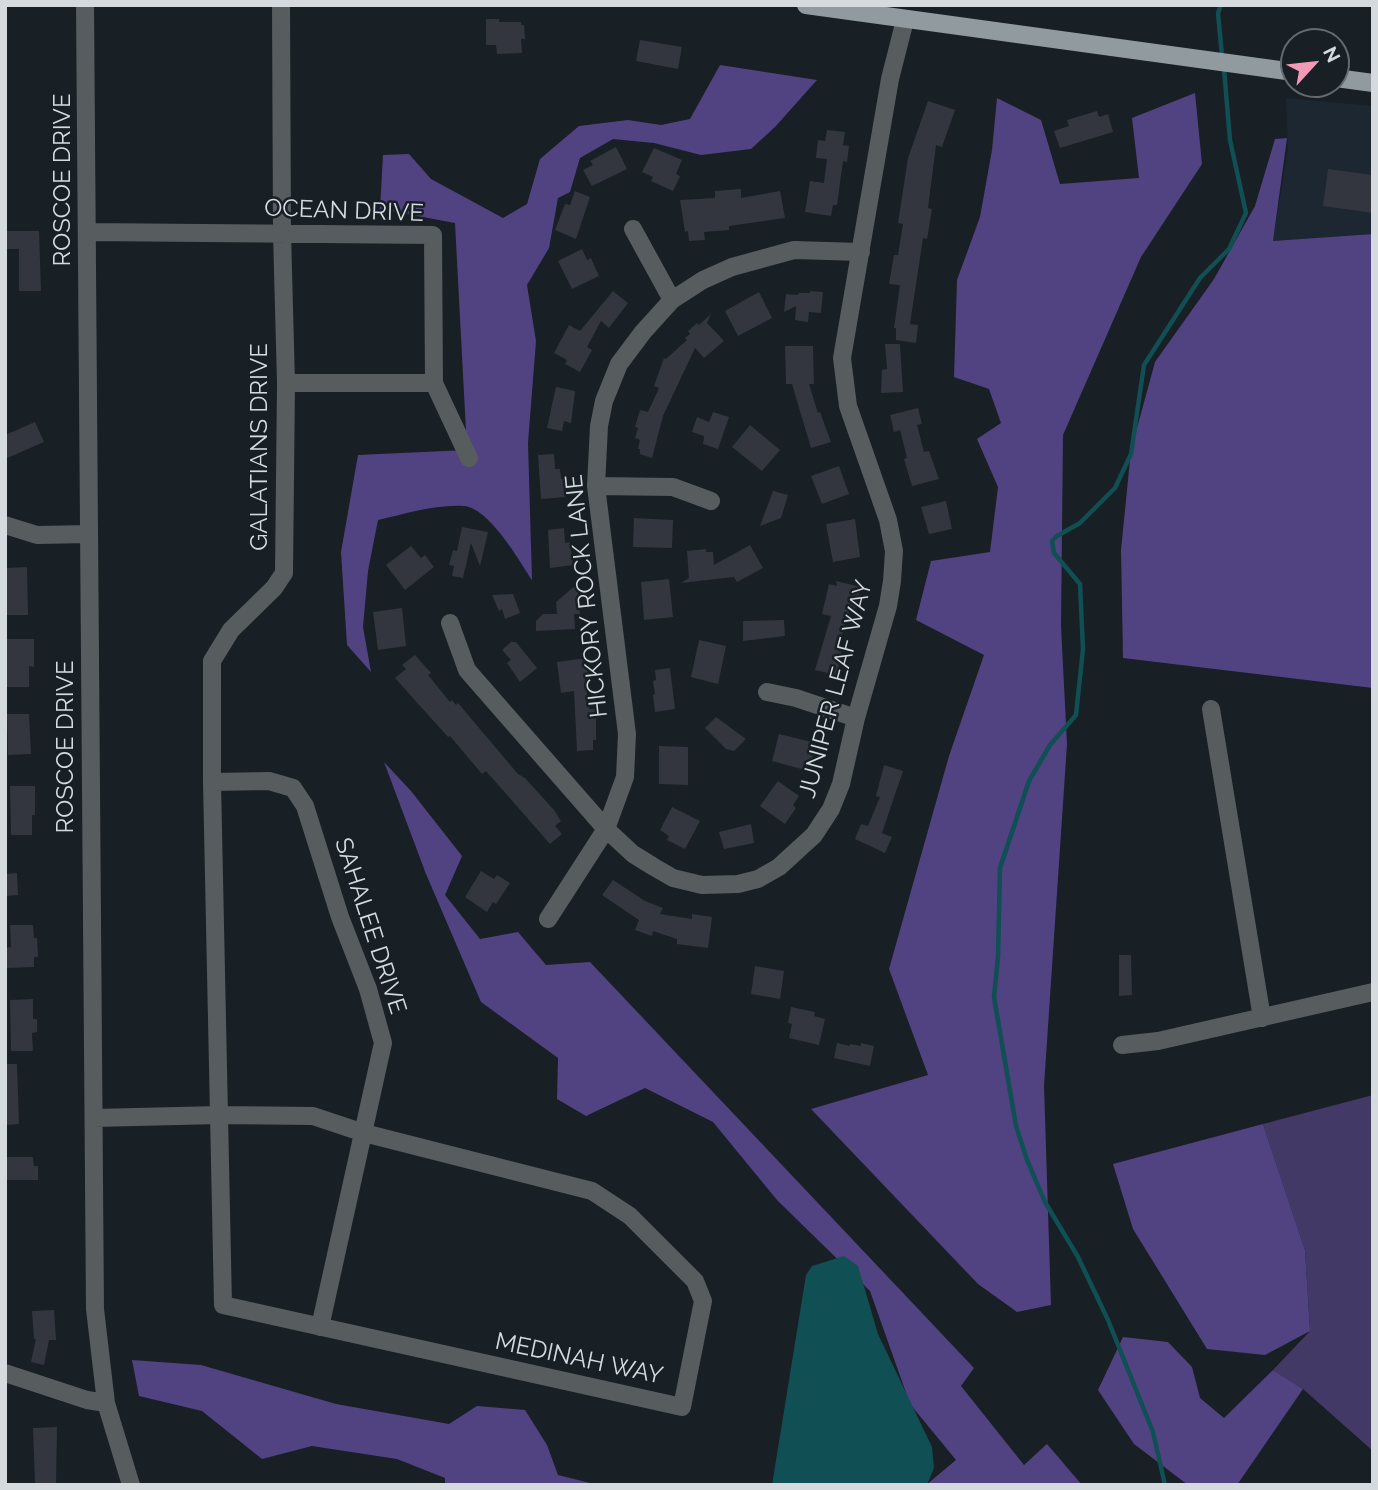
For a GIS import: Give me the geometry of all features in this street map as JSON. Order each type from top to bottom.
[{"type":"main road","points":[[806,5],[1280,71]]},
{"type":"main road","points":[[1350,80],[1373,83]]},
{"type":"street","name":"ROSCOE DRIVE","points":[[85,5],[95,1309],[106,1403],[131,1485]]},
{"type":"street","name":"GALATIANS DRIVE","points":[[220,1115],[212,782],[212,661],[230,630],[274,587],[284,573],[286,383],[281,5]]},
{"type":"street","name":"JUNIPER LEAF WAY","points":[[450,623],[467,670],[606,829],[633,854],[673,878],[702,885],[723,886],[758,879],[793,857],[814,835],[831,809],[841,785],[856,718],[888,606],[894,551],[879,491],[848,406],[842,358],[890,79],[905,20]]},
{"type":"street","points":[[633,229],[672,300]]},
{"type":"street","name":"OCEAN DRIVE","points":[[88,232],[433,235],[434,383]]},
{"type":"street","name":"HICKORY ROCK LANE","points":[[548,919],[606,829],[625,777],[627,734],[596,486],[599,426],[604,401],[619,364],[672,300],[703,280],[732,267],[794,250],[861,251]]},
{"type":"street","points":[[286,383],[434,383],[469,458]]},
{"type":"street","points":[[596,486],[673,487],[711,501]]},
{"type":"street","points":[[5,525],[37,535],[89,534]]},
{"type":"street","points":[[767,692],[796,698],[856,718]]},
{"type":"street","points":[[1212,709],[1262,1018]]},
{"type":"street","name":"SAHALEE DRIVE","points":[[212,782],[269,781],[293,788],[305,806],[340,917],[368,989],[383,1043],[320,1327]]},
{"type":"street","points":[[1122,1045],[1158,1041],[1373,992]]},
{"type":"street","name":"MEDINAH WAY","points":[[94,1118],[220,1115],[313,1116],[364,1133],[592,1191],[630,1216],[695,1282],[703,1301],[682,1407],[223,1305],[220,1115]]},
{"type":"street","points":[[5,1373],[88,1400],[106,1403]]},
{"type":"shaded area","points":[[720,65],[817,80],[775,127],[751,149],[701,155],[654,143],[613,139],[580,158],[570,192],[558,198],[549,248],[527,285],[536,341],[528,443],[532,580],[503,536],[474,509],[443,506],[378,520],[368,571],[363,627],[371,672],[347,645],[341,552],[358,455],[467,450],[455,223],[380,209],[383,155],[409,154],[431,179],[503,218],[527,204],[540,159],[579,126],[628,120],[661,125],[690,119]]},
{"type":"shaded area","points":[[1195,93],[1202,164],[1141,257],[1063,435],[1061,626],[1067,744],[1044,1086],[1051,1305],[1017,1312],[978,1284],[811,1109],[928,1075],[889,969],[949,756],[984,655],[916,620],[931,561],[990,552],[998,487],[977,439],[1001,423],[989,389],[954,377],[957,280],[980,217],[992,150],[997,98],[1041,120],[1060,184],[1139,178],[1132,118]]},
{"type":"shaded area","points":[[1286,98],[1373,106],[1373,234],[1273,241],[1288,149]]},
{"type":"shaded area","points":[[1287,138],[1273,241],[1373,234],[1373,688],[1123,658],[1121,550],[1131,450],[1155,362],[1214,279],[1255,206],[1275,139]]},
{"type":"shaded area","points":[[384,762],[411,791],[462,856],[445,895],[480,939],[518,932],[546,965],[590,962],[974,1368],[961,1386],[1024,1465],[1047,1444],[1082,1485],[926,1485],[956,1460],[910,1404],[870,1291],[777,1200],[713,1122],[645,1088],[586,1116],[557,1099],[558,1058],[481,1002],[426,874]]},
{"type":"shaded area","points":[[1373,1095],[1373,1451],[1303,1389],[1273,1370],[1310,1331],[1305,1250],[1263,1124]]},
{"type":"shaded area","points":[[1263,1124],[1305,1250],[1310,1331],[1265,1355],[1207,1349],[1133,1229],[1113,1164]]},
{"type":"shaded area","points":[[1123,1337],[1168,1342],[1192,1367],[1200,1398],[1224,1418],[1273,1370],[1303,1389],[1237,1485],[1188,1485],[1134,1444],[1098,1390]]},
{"type":"shaded area","points":[[132,1360],[201,1365],[336,1404],[449,1424],[477,1406],[525,1410],[547,1445],[558,1475],[598,1485],[445,1485],[445,1478],[397,1459],[312,1446],[262,1459],[202,1411],[139,1396]]},
{"type":"water","points":[[844,1256],[858,1266],[878,1334],[932,1447],[934,1468],[927,1485],[772,1485],[806,1275],[812,1266]]},
{"type":"building","points":[[486,19],[521,22],[521,25],[524,25],[525,39],[521,39],[522,53],[497,54],[496,45],[486,45]]},
{"type":"building","points":[[640,40],[682,47],[678,69],[636,61]]},
{"type":"building","points":[[928,101],[955,110],[942,147],[936,145],[928,208],[932,209],[927,239],[923,238],[910,324],[918,325],[916,343],[896,340],[894,328],[900,285],[889,284],[894,255],[898,255],[903,224],[898,223],[908,158]]},
{"type":"building","points":[[1097,111],[1099,117],[1108,114],[1113,132],[1060,148],[1054,131],[1069,126],[1067,120]]},
{"type":"building","points":[[827,130],[845,132],[843,145],[849,146],[847,162],[843,161],[837,205],[833,205],[831,216],[805,212],[810,181],[824,183],[827,159],[816,158],[818,140],[825,141]]},
{"type":"building","points":[[616,147],[627,169],[592,186],[583,170],[593,165],[590,161]]},
{"type":"building","points":[[654,148],[682,160],[676,174],[680,176],[673,191],[651,181],[653,177],[642,172]]},
{"type":"building","points":[[1328,169],[1373,175],[1373,213],[1323,206]]},
{"type":"building","points":[[741,189],[741,198],[780,191],[785,218],[729,226],[729,230],[704,232],[705,240],[689,241],[680,200],[715,198],[715,191]]},
{"type":"building","points":[[575,191],[590,197],[576,239],[555,230],[565,204],[570,205]]},
{"type":"building","points":[[7,231],[39,231],[41,291],[19,291],[19,249],[7,249]]},
{"type":"building","points":[[582,249],[587,260],[591,258],[599,276],[572,289],[558,261]]},
{"type":"building","points":[[613,291],[628,303],[609,328],[601,321],[587,347],[592,350],[580,372],[565,364],[567,360],[554,353],[569,325],[580,331]]},
{"type":"building","points":[[810,291],[823,292],[821,313],[809,312],[808,322],[795,320],[796,306],[784,312],[786,294],[798,295]]},
{"type":"building","points":[[759,292],[772,318],[738,336],[725,311]]},
{"type":"building","points":[[711,314],[707,323],[724,341],[704,358],[695,348],[663,416],[652,458],[640,454],[640,440],[635,438],[638,428],[635,427],[640,410],[648,412],[659,388],[654,386],[664,358],[687,340],[685,338],[690,334],[688,331]]},
{"type":"building","points":[[885,344],[900,344],[903,392],[881,393],[882,370],[887,369]]},
{"type":"building","points":[[785,346],[813,346],[814,384],[809,384],[831,442],[811,448],[792,384],[786,384]]},
{"type":"building","points":[[556,387],[575,391],[571,423],[564,421],[562,431],[547,428]]},
{"type":"building","points":[[918,408],[922,424],[917,425],[924,452],[929,451],[939,479],[912,486],[904,459],[907,458],[900,430],[894,432],[890,415]]},
{"type":"building","points":[[713,412],[729,417],[718,449],[703,444],[704,436],[692,432],[697,417],[709,422]]},
{"type":"building","points":[[35,422],[44,442],[5,459],[5,435]]},
{"type":"building","points":[[750,425],[780,450],[762,471],[732,447]]},
{"type":"building","points":[[554,454],[555,469],[560,469],[565,497],[541,499],[538,455]]},
{"type":"building","points":[[839,466],[849,494],[822,504],[811,476]]},
{"type":"building","points":[[773,491],[788,495],[781,518],[760,526]]},
{"type":"building","points":[[946,501],[952,529],[929,534],[921,507]]},
{"type":"building","points":[[634,518],[673,520],[672,548],[633,547]]},
{"type":"building","points":[[855,519],[860,557],[833,562],[826,524]]},
{"type":"building","points":[[462,527],[488,532],[480,566],[471,543],[463,578],[452,576],[454,566],[449,565],[453,550],[457,551]]},
{"type":"building","points":[[564,528],[565,543],[570,542],[573,565],[550,568],[548,530]]},
{"type":"building","points":[[750,545],[763,568],[737,582],[734,577],[681,583],[689,578],[687,551],[706,549],[706,552],[713,552],[714,565]]},
{"type":"building","points":[[411,546],[421,558],[425,555],[434,567],[405,590],[386,565]]},
{"type":"building","points":[[27,567],[28,615],[6,615],[5,568]]},
{"type":"building","points":[[669,579],[673,617],[644,620],[641,582]]},
{"type":"building","points":[[836,581],[861,587],[855,611],[850,610],[846,620],[838,651],[842,652],[836,675],[815,670],[831,616],[822,614],[829,584],[837,586]]},
{"type":"building","points":[[577,584],[580,614],[574,614],[575,629],[536,631],[536,621],[543,614],[557,614],[556,602]]},
{"type":"building","points":[[513,594],[520,613],[505,619],[502,609],[499,611],[492,595]]},
{"type":"building","points":[[402,608],[406,646],[378,650],[373,612]]},
{"type":"building","points":[[784,620],[785,636],[743,641],[743,621]]},
{"type":"building","points":[[6,639],[34,639],[34,667],[29,666],[29,687],[7,687]]},
{"type":"building","points":[[699,640],[726,646],[718,684],[691,677]]},
{"type":"building","points":[[511,642],[516,642],[537,668],[520,682],[507,663],[511,660],[502,650]]},
{"type":"building","points":[[415,655],[450,702],[452,700],[456,705],[458,703],[518,774],[525,778],[554,810],[561,821],[555,826],[562,834],[550,844],[486,771],[482,774],[395,678],[406,669],[402,665]]},
{"type":"building","points":[[587,658],[589,678],[585,678],[589,709],[596,709],[596,740],[593,740],[593,750],[577,751],[574,691],[561,693],[557,662]]},
{"type":"building","points":[[670,668],[675,709],[655,712],[655,670]]},
{"type":"building","points":[[7,714],[29,714],[31,754],[8,755]]},
{"type":"building","points":[[716,717],[746,739],[734,751],[726,749],[705,728]]},
{"type":"building","points":[[779,734],[816,743],[809,771],[772,761]]},
{"type":"building","points":[[659,746],[688,747],[688,785],[659,784]]},
{"type":"building","points":[[884,765],[903,771],[882,833],[892,837],[885,853],[855,839],[861,824],[868,826],[880,797],[876,796]]},
{"type":"building","points":[[778,781],[799,796],[793,805],[796,808],[785,824],[760,806]]},
{"type":"building","points":[[10,786],[35,786],[32,835],[11,835]]},
{"type":"building","points":[[672,807],[700,821],[685,849],[667,840],[669,836],[660,830]]},
{"type":"building","points":[[751,824],[754,843],[724,849],[719,832]]},
{"type":"building","points":[[481,871],[494,879],[497,875],[510,883],[487,912],[465,897]]},
{"type":"building","points":[[17,873],[18,895],[5,896],[5,874]]},
{"type":"building","points":[[613,880],[645,901],[663,908],[660,914],[692,919],[692,914],[712,917],[708,948],[677,944],[677,939],[653,931],[652,936],[635,930],[639,920],[602,895]]},
{"type":"building","points":[[10,925],[33,925],[38,957],[34,957],[34,967],[5,968],[5,948],[11,947]]},
{"type":"building","points":[[1119,955],[1131,955],[1132,995],[1119,996]]},
{"type":"building","points":[[755,966],[784,971],[780,999],[751,994]]},
{"type":"building","points":[[33,999],[33,1019],[37,1019],[37,1032],[32,1033],[33,1051],[11,1051],[10,1000]]},
{"type":"building","points":[[791,1007],[815,1012],[814,1016],[825,1019],[819,1045],[789,1038]]},
{"type":"building","points":[[837,1043],[874,1046],[870,1066],[834,1058]]},
{"type":"building","points":[[5,1064],[17,1064],[19,1124],[5,1125]]},
{"type":"building","points":[[5,1157],[33,1157],[34,1166],[38,1166],[38,1180],[5,1180]]},
{"type":"building","points":[[54,1310],[56,1340],[49,1340],[44,1365],[31,1362],[36,1339],[32,1311]]},
{"type":"building","points":[[57,1427],[56,1485],[35,1485],[33,1428]]},
{"type":"waterway","points":[[1221,5],[1218,13],[1222,56]]},
{"type":"waterway","points":[[1165,1485],[1153,1432],[1108,1320],[1078,1257],[1045,1202],[1027,1160],[1016,1126],[994,997],[998,957],[1000,868],[1029,781],[1050,745],[1076,715],[1083,649],[1080,584],[1054,553],[1052,541],[1080,523],[1115,488],[1131,454],[1144,365],[1200,278],[1229,249],[1246,213],[1230,140],[1224,69]]}]
